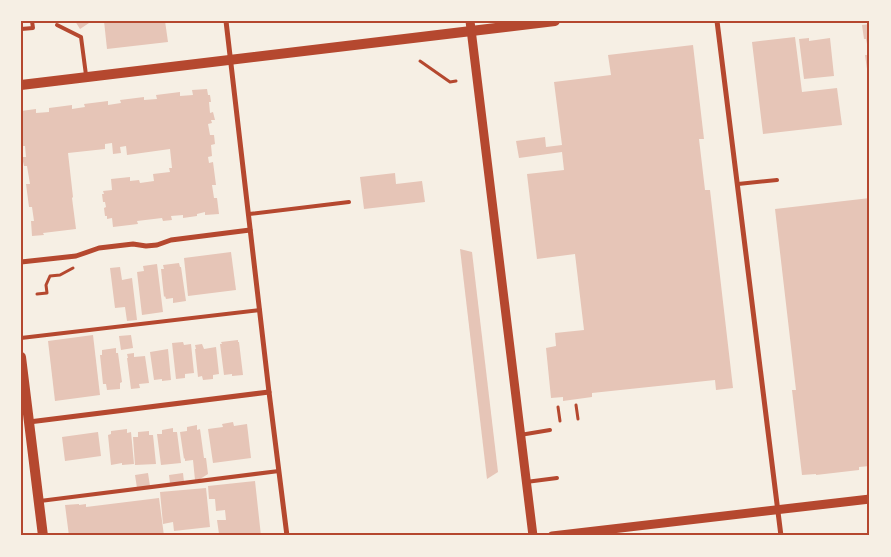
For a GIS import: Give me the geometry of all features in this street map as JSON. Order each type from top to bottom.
[{"type":"main road","points":[[21,85],[231,60],[470,26],[555,21]]},
{"type":"main road","points":[[21,358],[43,536]]},
{"type":"street","points":[[226,21],[287,536]]},
{"type":"street","points":[[717,21],[782,536]]},
{"type":"street","points":[[470,26],[533,536]]},
{"type":"street","points":[[21,262],[76,256],[99,248],[133,244],[158,245],[171,240],[250,230]]},
{"type":"street","points":[[29,422],[269,392]]},
{"type":"street","points":[[552,536],[870,499]]},
{"type":"lane","points":[[21,29],[33,28],[32,21]]},
{"type":"lane","points":[[57,25],[81,38],[86,77]]},
{"type":"lane","points":[[738,184],[777,180]]},
{"type":"lane","points":[[249,214],[349,202]]},
{"type":"lane","points":[[21,338],[260,310]]},
{"type":"lane","points":[[520,435],[550,430]]},
{"type":"lane","points":[[39,501],[279,471]]},
{"type":"lane","points":[[526,482],[557,478]]},
{"type":"path","points":[[420,60],[450,82],[456,81]]},
{"type":"path","points":[[37,294],[46,294],[46,285],[50,276],[60,275],[78,265]]},
{"type":"path","points":[[576,405],[578,419]]},
{"type":"path","points":[[558,408],[560,421]]},
{"type":"building","points":[[75,21],[95,21],[95,23],[89,23],[80,29]]},
{"type":"building","points":[[104,21],[165,21],[168,42],[107,49]]},
{"type":"building","points":[[870,24],[870,54],[869,54],[862,25]]},
{"type":"building","points":[[795,37],[802,92],[837,88],[842,125],[763,134],[752,42]]},
{"type":"building","points":[[809,38],[809,41],[830,38],[834,76],[804,79],[799,39]]},
{"type":"building","points":[[693,45],[704,139],[699,139],[705,190],[710,190],[733,388],[716,390],[715,380],[592,393],[592,397],[563,401],[563,397],[551,398],[546,348],[556,346],[555,333],[584,330],[575,254],[537,259],[527,174],[564,170],[562,152],[519,158],[516,141],[545,137],[546,147],[562,145],[554,82],[611,75],[608,55]]},
{"type":"building","points":[[865,55],[870,55],[870,69],[867,69]]},
{"type":"building","points":[[207,89],[211,102],[209,102],[210,113],[213,112],[215,120],[211,120],[212,123],[208,124],[210,135],[214,135],[215,144],[211,145],[212,156],[208,157],[209,163],[213,162],[216,185],[212,185],[214,198],[217,198],[219,214],[205,215],[205,212],[197,214],[197,216],[183,218],[183,215],[171,216],[172,220],[163,221],[162,218],[137,221],[138,224],[113,227],[112,218],[107,219],[107,216],[105,216],[104,208],[106,207],[102,194],[104,194],[103,191],[112,190],[111,179],[130,177],[130,181],[139,180],[140,183],[154,181],[153,174],[170,172],[169,168],[172,168],[170,149],[127,155],[126,146],[120,147],[121,153],[113,154],[112,143],[105,144],[105,149],[68,153],[76,229],[32,236],[31,221],[34,221],[32,207],[29,207],[26,184],[30,184],[27,166],[24,166],[22,157],[26,157],[25,146],[22,146],[21,143],[21,132],[23,132],[21,111],[36,109],[36,113],[49,112],[49,108],[72,105],[72,109],[85,107],[84,104],[108,101],[108,105],[121,103],[120,100],[144,97],[144,100],[157,99],[156,95],[180,92],[180,96],[193,95],[192,90]]},
{"type":"building","points":[[395,173],[396,184],[422,181],[425,202],[364,209],[360,177]]},
{"type":"building","points":[[870,198],[870,466],[859,467],[859,470],[802,475],[792,390],[796,390],[775,209]]},
{"type":"building","points":[[460,249],[472,252],[498,472],[487,479]]},
{"type":"building","points":[[231,252],[236,290],[188,296],[184,258]]},
{"type":"building","points":[[179,263],[186,301],[173,303],[173,298],[166,299],[164,297],[161,269],[164,269],[163,265]]},
{"type":"building","points":[[157,264],[163,312],[142,315],[137,272],[144,271],[143,266]]},
{"type":"building","points":[[120,267],[122,280],[132,278],[137,320],[127,321],[125,307],[115,308],[110,268]]},
{"type":"building","points":[[93,335],[100,395],[55,401],[48,341]]},
{"type":"building","points":[[131,335],[133,348],[121,350],[119,336]]},
{"type":"building","points":[[238,340],[243,375],[224,375],[220,344],[222,344],[221,342]]},
{"type":"building","points":[[183,342],[184,345],[191,344],[194,373],[185,374],[185,378],[176,379],[172,343]]},
{"type":"building","points":[[202,344],[204,349],[216,347],[219,374],[213,375],[213,379],[203,380],[202,376],[198,377],[195,345]]},
{"type":"building","points":[[116,348],[122,382],[120,383],[120,389],[107,390],[106,384],[103,384],[100,355],[102,355],[102,350]]},
{"type":"building","points":[[168,349],[171,380],[154,380],[150,352]]},
{"type":"building","points":[[134,353],[134,357],[145,356],[149,383],[139,384],[140,388],[131,389],[127,354]]},
{"type":"building","points":[[233,422],[234,426],[247,424],[251,458],[213,463],[208,429],[223,427],[222,424]]},
{"type":"building","points":[[197,425],[197,430],[200,429],[208,474],[195,480],[193,460],[185,461],[184,459],[180,432],[187,431],[187,427]]},
{"type":"building","points":[[173,428],[173,432],[177,432],[181,463],[161,465],[157,434],[162,434],[162,430]]},
{"type":"building","points":[[127,429],[127,433],[131,432],[134,464],[122,465],[122,463],[111,465],[108,435],[111,434],[111,431]]},
{"type":"building","points":[[149,431],[149,435],[153,435],[156,464],[135,465],[133,437],[138,437],[138,432]]},
{"type":"building","points":[[98,432],[101,456],[65,461],[62,437]]},
{"type":"building","points":[[148,473],[150,486],[137,488],[135,475]]},
{"type":"building","points":[[183,473],[184,482],[170,483],[169,475]]},
{"type":"building","points":[[255,481],[261,536],[211,536],[219,534],[217,520],[226,520],[225,510],[216,511],[215,499],[209,499],[208,486]]},
{"type":"building","points":[[206,488],[210,527],[174,531],[173,522],[163,524],[160,492]]},
{"type":"building","points":[[159,498],[164,536],[69,536],[65,505],[86,504],[86,507]]}]
